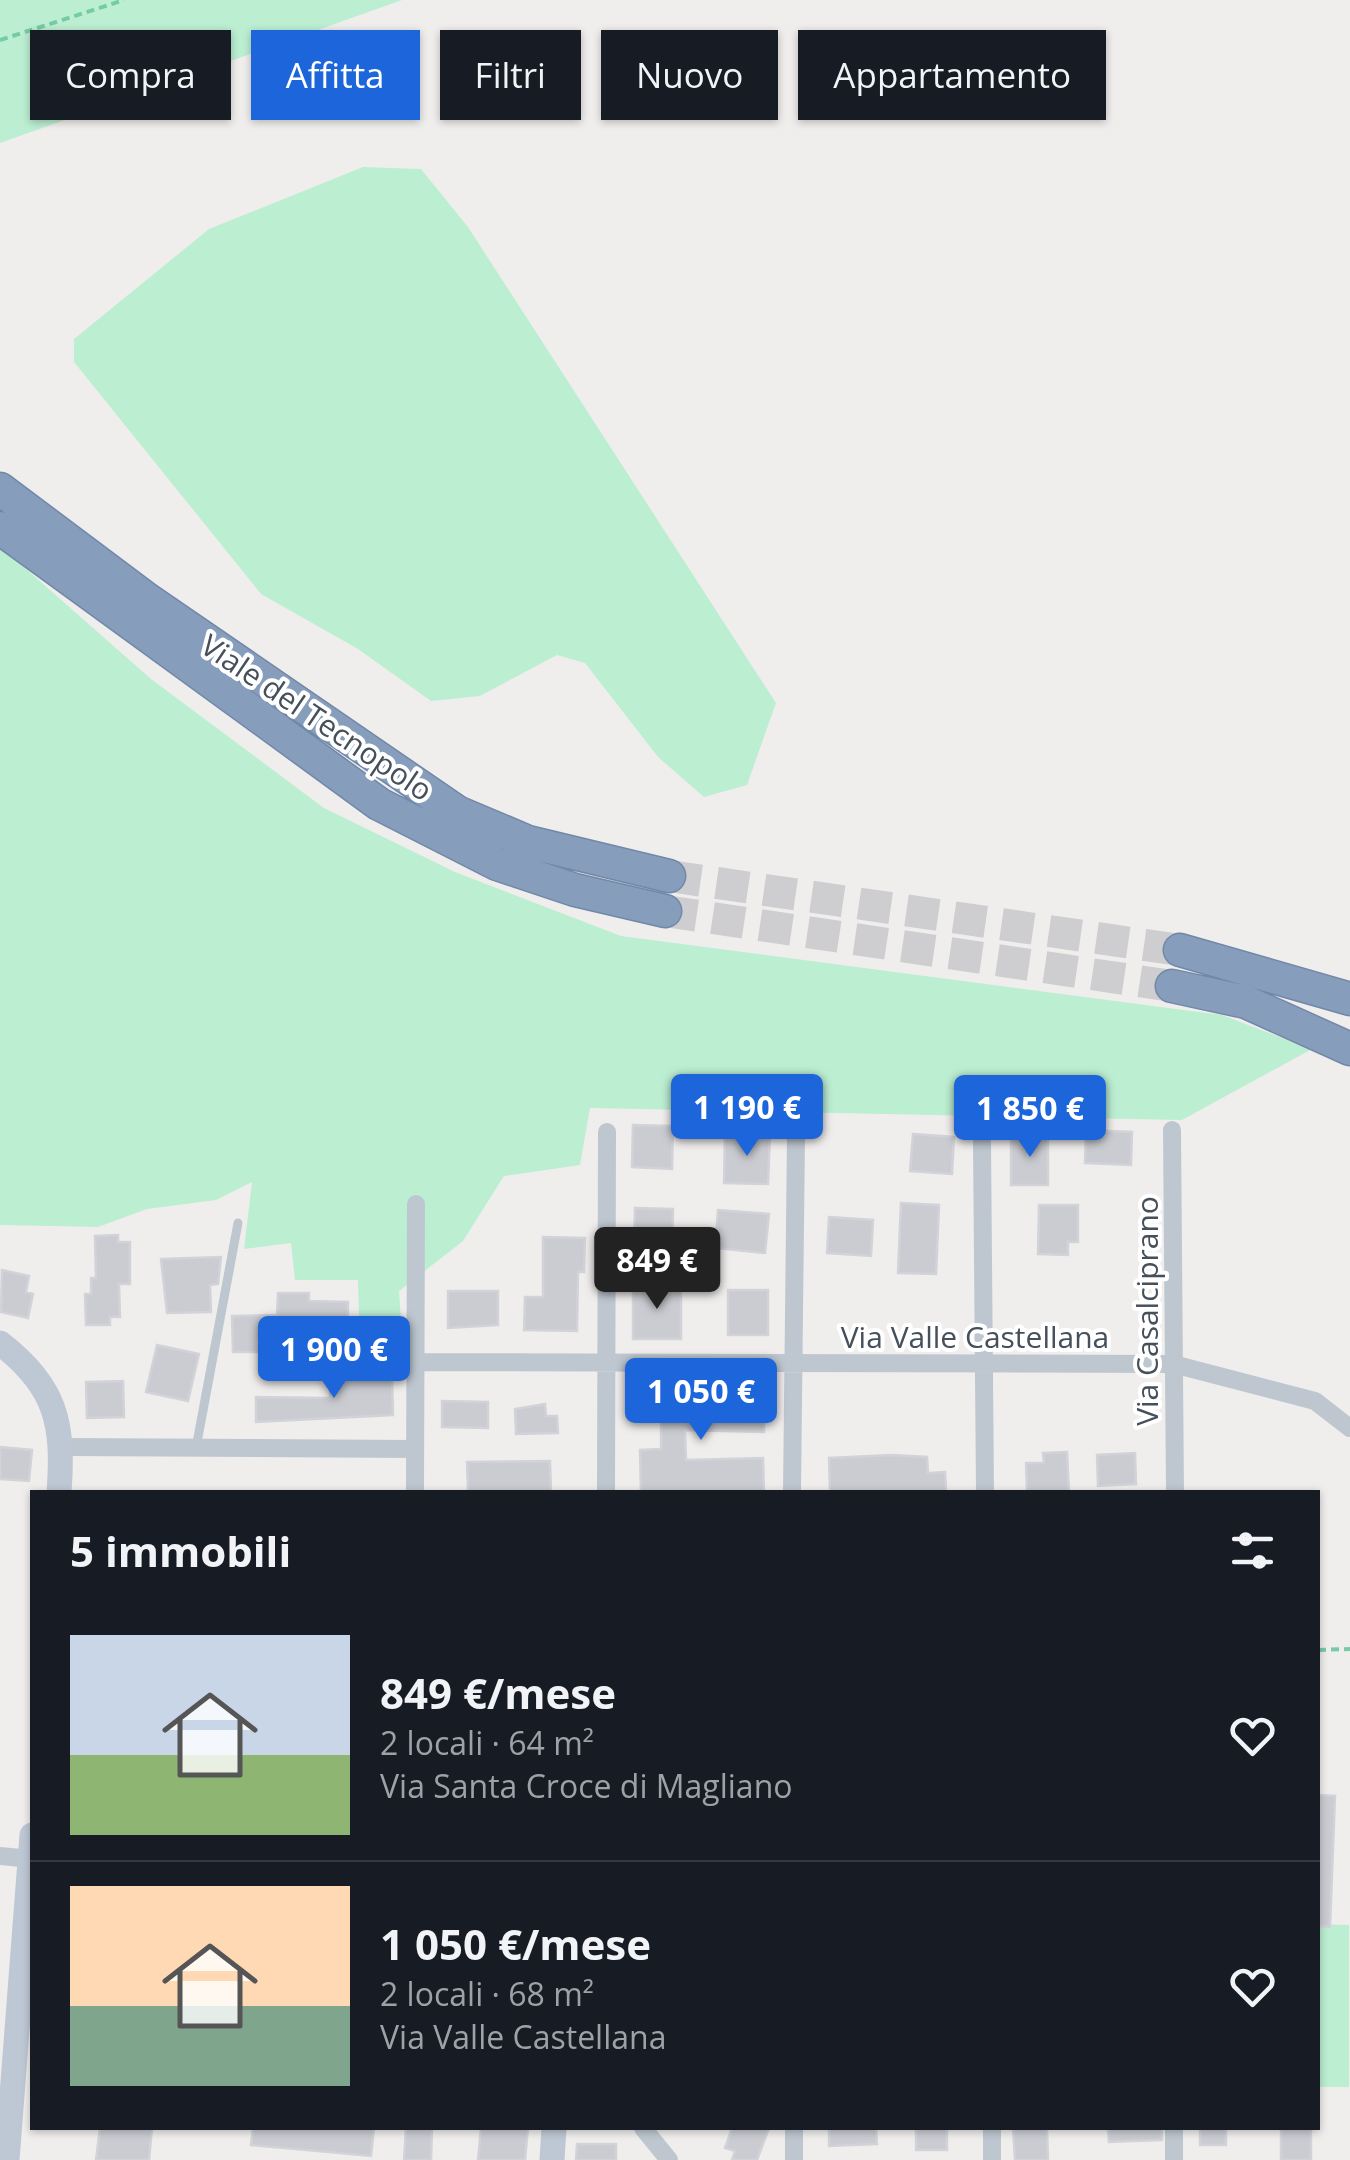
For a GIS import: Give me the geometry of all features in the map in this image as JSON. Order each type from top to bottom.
[{"type":"highway","name":"Viale del Tecnopolo","points":[[0,489],[148,600],[457,812],[528,842],[668,876]]},
{"type":"highway","name":"Viale del Tecnopolo","points":[[0,528],[379,804],[498,864],[575,890],[665,910]]},
{"type":"highway","points":[[1180,950],[1350,999]]},
{"type":"highway","points":[[1253,968],[1350,1018]]},
{"type":"highway","points":[[1172,986],[1246,1002],[1350,1050]]},
{"type":"street","name":"Via Casalciprano","points":[[1172,1130],[1175,1490]]},
{"type":"street","points":[[606,1490],[607,1132]]},
{"type":"street","points":[[792,1490],[796,1135]]},
{"type":"street","points":[[982,1142],[985,1490]]},
{"type":"street","points":[[415,1490],[416,1204]]},
{"type":"street","points":[[0,1343],[26,1365],[46,1391],[60,1424],[59,1490]]},
{"type":"street","name":"Via Valle Castellana","points":[[417,1362],[1174,1364],[1315,1402],[1350,1428]]},
{"type":"street","points":[[62,1447],[414,1449]]},
{"type":"street","points":[[0,1856],[30,1848]]},
{"type":"street","points":[[6,2160],[30,1873]]},
{"type":"street","points":[[552,2160],[554,2130]]},
{"type":"street","points":[[644,2130],[669,2160]]},
{"type":"street","points":[[794,2130],[794,2160]]},
{"type":"street","points":[[992,2130],[992,2160]]},
{"type":"street","points":[[1174,2130],[1174,2160]]},
{"type":"lane","points":[[196,1448],[238,1222]]},
{"type":"path","points":[[0,40],[124,0]]},
{"type":"path","points":[[1320,1650],[1350,1649]]},
{"type":"green space","points":[[0,0],[402,0],[318,30],[251,30],[251,54],[231,61],[231,30],[30,30],[30,120],[65,120],[0,143]]},
{"type":"green space","points":[[363,167],[421,169],[468,227],[776,703],[747,785],[704,797],[658,757],[585,663],[557,655],[480,696],[431,701],[358,649],[261,594],[74,362],[74,339],[209,229]]},
{"type":"green space","points":[[0,546],[151,679],[324,808],[455,872],[621,936],[1222,1015],[1312,1049],[1182,1120],[590,1108],[580,1165],[504,1176],[463,1241],[399,1291],[403,1350],[360,1353],[358,1280],[295,1280],[291,1243],[244,1249],[252,1182],[216,1200],[147,1209],[98,1227],[0,1225]]},
{"type":"green space","points":[[1320,1924],[1349,1925],[1349,2087],[1320,2087]]},
{"type":"building","points":[[633,1125],[673,1126],[672,1169],[632,1167]]},
{"type":"building","points":[[1086,1130],[1132,1132],[1131,1165],[1085,1163]]},
{"type":"building","points":[[725,1133],[770,1135],[768,1184],[724,1183]]},
{"type":"building","points":[[913,1134],[954,1137],[952,1174],[910,1171]]},
{"type":"building","points":[[1011,1134],[1048,1134],[1048,1185],[1011,1185]]},
{"type":"building","points":[[901,1203],[939,1205],[936,1274],[898,1273]]},
{"type":"building","points":[[1039,1205],[1078,1205],[1078,1242],[1068,1242],[1068,1255],[1038,1254]]},
{"type":"building","points":[[635,1208],[673,1209],[672,1250],[634,1249]]},
{"type":"building","points":[[718,1210],[769,1214],[765,1253],[715,1248]]},
{"type":"building","points":[[829,1217],[873,1220],[871,1256],[827,1253]]},
{"type":"building","points":[[118,1235],[118,1242],[130,1242],[130,1284],[119,1284],[120,1317],[110,1317],[110,1325],[86,1325],[85,1294],[91,1294],[91,1278],[96,1278],[95,1236]]},
{"type":"building","points":[[543,1237],[585,1238],[584,1272],[578,1272],[577,1331],[524,1330],[525,1297],[543,1297]]},
{"type":"building","points":[[221,1257],[218,1284],[210,1285],[211,1312],[167,1313],[161,1259]]},
{"type":"building","points":[[2,1270],[29,1276],[26,1292],[33,1294],[28,1318],[1,1312]]},
{"type":"building","points":[[633,1286],[681,1286],[681,1339],[633,1339]]},
{"type":"building","points":[[728,1290],[768,1290],[768,1335],[728,1335]]},
{"type":"building","points":[[448,1291],[498,1291],[498,1325],[448,1328]]},
{"type":"building","points":[[278,1293],[309,1293],[309,1301],[348,1302],[348,1331],[332,1331],[332,1351],[313,1351],[313,1340],[258,1340],[258,1352],[233,1352],[232,1316],[277,1315]]},
{"type":"building","points":[[157,1345],[199,1354],[188,1401],[146,1392]]},
{"type":"building","points":[[330,1375],[392,1375],[393,1415],[256,1422],[256,1397],[330,1398]]},
{"type":"building","points":[[123,1381],[124,1417],[87,1418],[86,1382]]},
{"type":"building","points":[[669,1390],[669,1401],[714,1399],[715,1391],[766,1394],[764,1432],[685,1430],[686,1460],[763,1458],[764,1490],[641,1490],[640,1450],[661,1449],[661,1418],[640,1419],[639,1391]]},
{"type":"building","points":[[442,1401],[488,1402],[488,1428],[442,1427]]},
{"type":"building","points":[[545,1404],[546,1416],[557,1416],[558,1433],[516,1434],[515,1409]]},
{"type":"building","points":[[0,1447],[32,1450],[29,1481],[0,1479]]},
{"type":"building","points":[[1067,1452],[1069,1490],[1027,1490],[1026,1463],[1044,1463],[1043,1453]]},
{"type":"building","points":[[1135,1453],[1136,1484],[1098,1486],[1097,1455]]},
{"type":"building","points":[[927,1457],[928,1473],[945,1472],[946,1490],[830,1490],[829,1458]]},
{"type":"building","points":[[550,1461],[551,1490],[468,1490],[467,1462]]},
{"type":"building","points":[[1320,1795],[1335,1796],[1330,1927],[1320,1926]]},
{"type":"building","points":[[100,2130],[152,2130],[149,2160],[96,2160]]},
{"type":"building","points":[[253,2130],[374,2130],[371,2156],[251,2145]]},
{"type":"building","points":[[406,2130],[432,2130],[431,2160],[404,2160]]},
{"type":"building","points":[[481,2130],[528,2130],[525,2160],[478,2160]]},
{"type":"building","points":[[731,2130],[768,2130],[757,2160],[732,2160],[735,2151],[725,2148]]},
{"type":"building","points":[[829,2130],[876,2130],[877,2144],[829,2146]]},
{"type":"building","points":[[916,2130],[947,2130],[947,2150],[916,2150]]},
{"type":"building","points":[[1013,2130],[1047,2130],[1048,2160],[1015,2160]]},
{"type":"building","points":[[1108,2130],[1162,2130],[1162,2140],[1109,2142]]},
{"type":"building","points":[[1200,2130],[1226,2130],[1226,2145],[1200,2145]]},
{"type":"building","points":[[1281,2130],[1311,2130],[1311,2160],[1281,2160]]},
{"type":"building","points":[[577,2144],[616,2144],[616,2160],[576,2160]]},
{"type":"tunnel","points":[[669,876],[1180,950]]},
{"type":"tunnel","points":[[665,911],[1172,986]]}]
